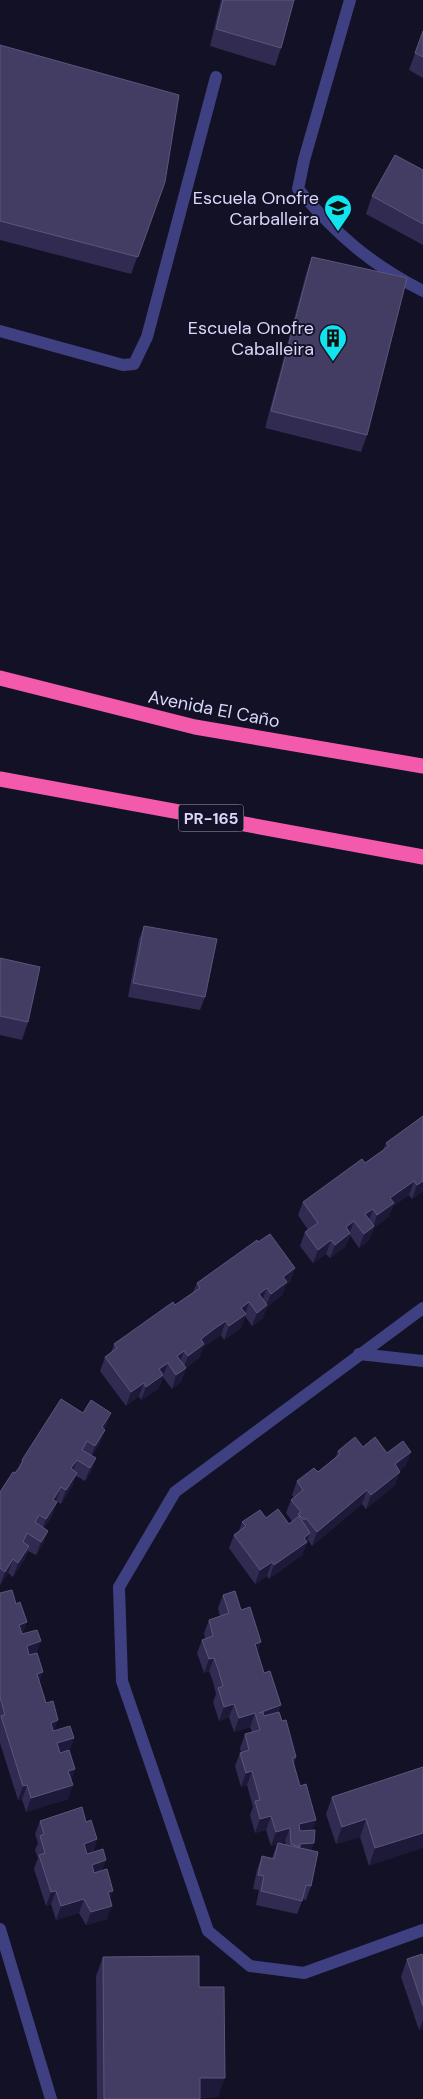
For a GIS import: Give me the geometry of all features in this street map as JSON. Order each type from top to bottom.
[{"type":"highway","name":"Avenida El Caño","points":[[0,678],[195,727],[423,766]]},
{"type":"highway","name":"PR-165","points":[[0,779],[423,857]]},
{"type":"street","points":[[350,0],[304,160],[298,189],[328,224],[364,256],[423,291]]},
{"type":"street","points":[[0,331],[123,365],[134,364],[147,337],[216,77]]},
{"type":"street","points":[[423,1308],[175,1492],[119,1587],[122,1681],[208,1931],[250,1966],[304,1973],[423,1930]]},
{"type":"street","points":[[359,1354],[423,1361]]},
{"type":"street","points":[[0,1929],[51,2099]]},
{"type":"building","points":[[223,0],[294,0],[281,48],[216,29]]},
{"type":"building","points":[[423,31],[423,57],[415,53]]},
{"type":"building","points":[[0,45],[179,95],[165,182],[138,257],[0,221]]},
{"type":"building","points":[[395,155],[423,170],[423,224],[372,196]]},
{"type":"building","name":"Escuela Onofre Caballeira","points":[[312,257],[407,278],[367,435],[271,411]]},
{"type":"building","points":[[144,926],[217,939],[205,997],[133,983]]},
{"type":"building","points":[[0,958],[40,967],[28,1022],[0,1016]]},
{"type":"building","points":[[423,1116],[423,1181],[417,1185],[414,1181],[390,1198],[394,1203],[377,1215],[373,1209],[365,1214],[374,1226],[364,1234],[354,1221],[346,1227],[350,1233],[335,1245],[331,1240],[318,1250],[305,1232],[318,1223],[303,1202],[362,1159],[365,1163],[389,1146],[386,1143]]},
{"type":"building","points":[[270,1234],[295,1268],[283,1277],[287,1282],[271,1294],[267,1288],[259,1294],[267,1305],[257,1313],[249,1302],[241,1308],[246,1314],[229,1326],[226,1321],[218,1326],[201,1339],[204,1344],[188,1356],[184,1351],[177,1356],[186,1368],[176,1375],[168,1363],[159,1369],[163,1375],[146,1387],[144,1383],[131,1392],[105,1357],[117,1348],[114,1344],[173,1302],[175,1305],[200,1288],[197,1283],[257,1240],[258,1242]]},
{"type":"building","points":[[61,1399],[83,1413],[91,1400],[111,1413],[102,1427],[105,1430],[95,1446],[87,1441],[82,1450],[96,1458],[90,1468],[77,1460],[71,1468],[77,1473],[66,1490],[61,1487],[53,1500],[57,1502],[46,1519],[39,1515],[35,1522],[48,1531],[41,1542],[27,1533],[23,1542],[29,1546],[18,1563],[13,1559],[5,1572],[0,1568],[0,1492],[13,1472],[15,1473],[19,1468],[22,1460]]},
{"type":"building","points":[[355,1437],[363,1447],[375,1437],[387,1453],[403,1441],[411,1452],[395,1464],[400,1472],[371,1495],[367,1490],[317,1532],[306,1518],[304,1520],[298,1514],[301,1512],[291,1500],[303,1490],[297,1481],[314,1468],[318,1472],[340,1454],[338,1451]]},
{"type":"building","points":[[278,1509],[289,1524],[299,1516],[310,1533],[304,1538],[307,1542],[274,1565],[272,1562],[260,1570],[234,1535],[246,1526],[242,1522],[260,1510],[266,1518]]},
{"type":"building","points":[[12,1590],[16,1604],[20,1602],[27,1622],[19,1625],[22,1634],[37,1630],[41,1641],[27,1646],[29,1655],[37,1653],[43,1672],[37,1674],[46,1703],[53,1701],[58,1720],[51,1723],[53,1731],[70,1726],[74,1738],[57,1743],[60,1753],[69,1750],[75,1769],[68,1771],[73,1785],[31,1798],[27,1785],[23,1786],[1,1716],[5,1715],[0,1697],[0,1593]]},
{"type":"building","points":[[235,1591],[241,1610],[250,1607],[261,1642],[255,1644],[264,1673],[270,1671],[281,1705],[259,1713],[263,1712],[264,1716],[279,1712],[282,1721],[286,1720],[296,1757],[292,1758],[300,1786],[306,1784],[316,1820],[299,1824],[300,1831],[315,1830],[314,1843],[300,1844],[300,1847],[291,1844],[290,1828],[276,1832],[271,1816],[260,1819],[255,1801],[260,1800],[252,1771],[246,1773],[240,1753],[249,1750],[245,1734],[260,1730],[255,1713],[239,1718],[234,1704],[224,1707],[218,1688],[223,1686],[218,1669],[214,1658],[209,1659],[202,1640],[213,1636],[209,1620],[229,1613],[223,1595]]},
{"type":"building","points":[[423,1767],[423,1833],[375,1848],[366,1819],[342,1827],[332,1797]]},
{"type":"building","points":[[82,1807],[86,1822],[91,1820],[97,1839],[84,1844],[87,1854],[103,1849],[106,1860],[92,1865],[94,1873],[107,1869],[113,1891],[108,1892],[112,1906],[91,1912],[84,1899],[61,1906],[56,1891],[51,1892],[39,1855],[45,1853],[40,1836],[44,1834],[40,1821]]},
{"type":"building","points":[[278,1843],[318,1852],[311,1886],[306,1885],[302,1901],[261,1891],[264,1876],[258,1875],[262,1856],[274,1859]]},
{"type":"building","points":[[422,1954],[423,1956],[423,2006],[407,1959]]},
{"type":"building","points":[[199,1956],[199,1987],[224,1987],[225,2078],[200,2078],[200,2099],[104,2099],[103,1957]]},
{"type":"place","name":"Escuela Onofre Carballeira","points":[[338,232]]},
{"type":"place","name":"Escuela Onofre Caballeira","points":[[333,362]]}]
